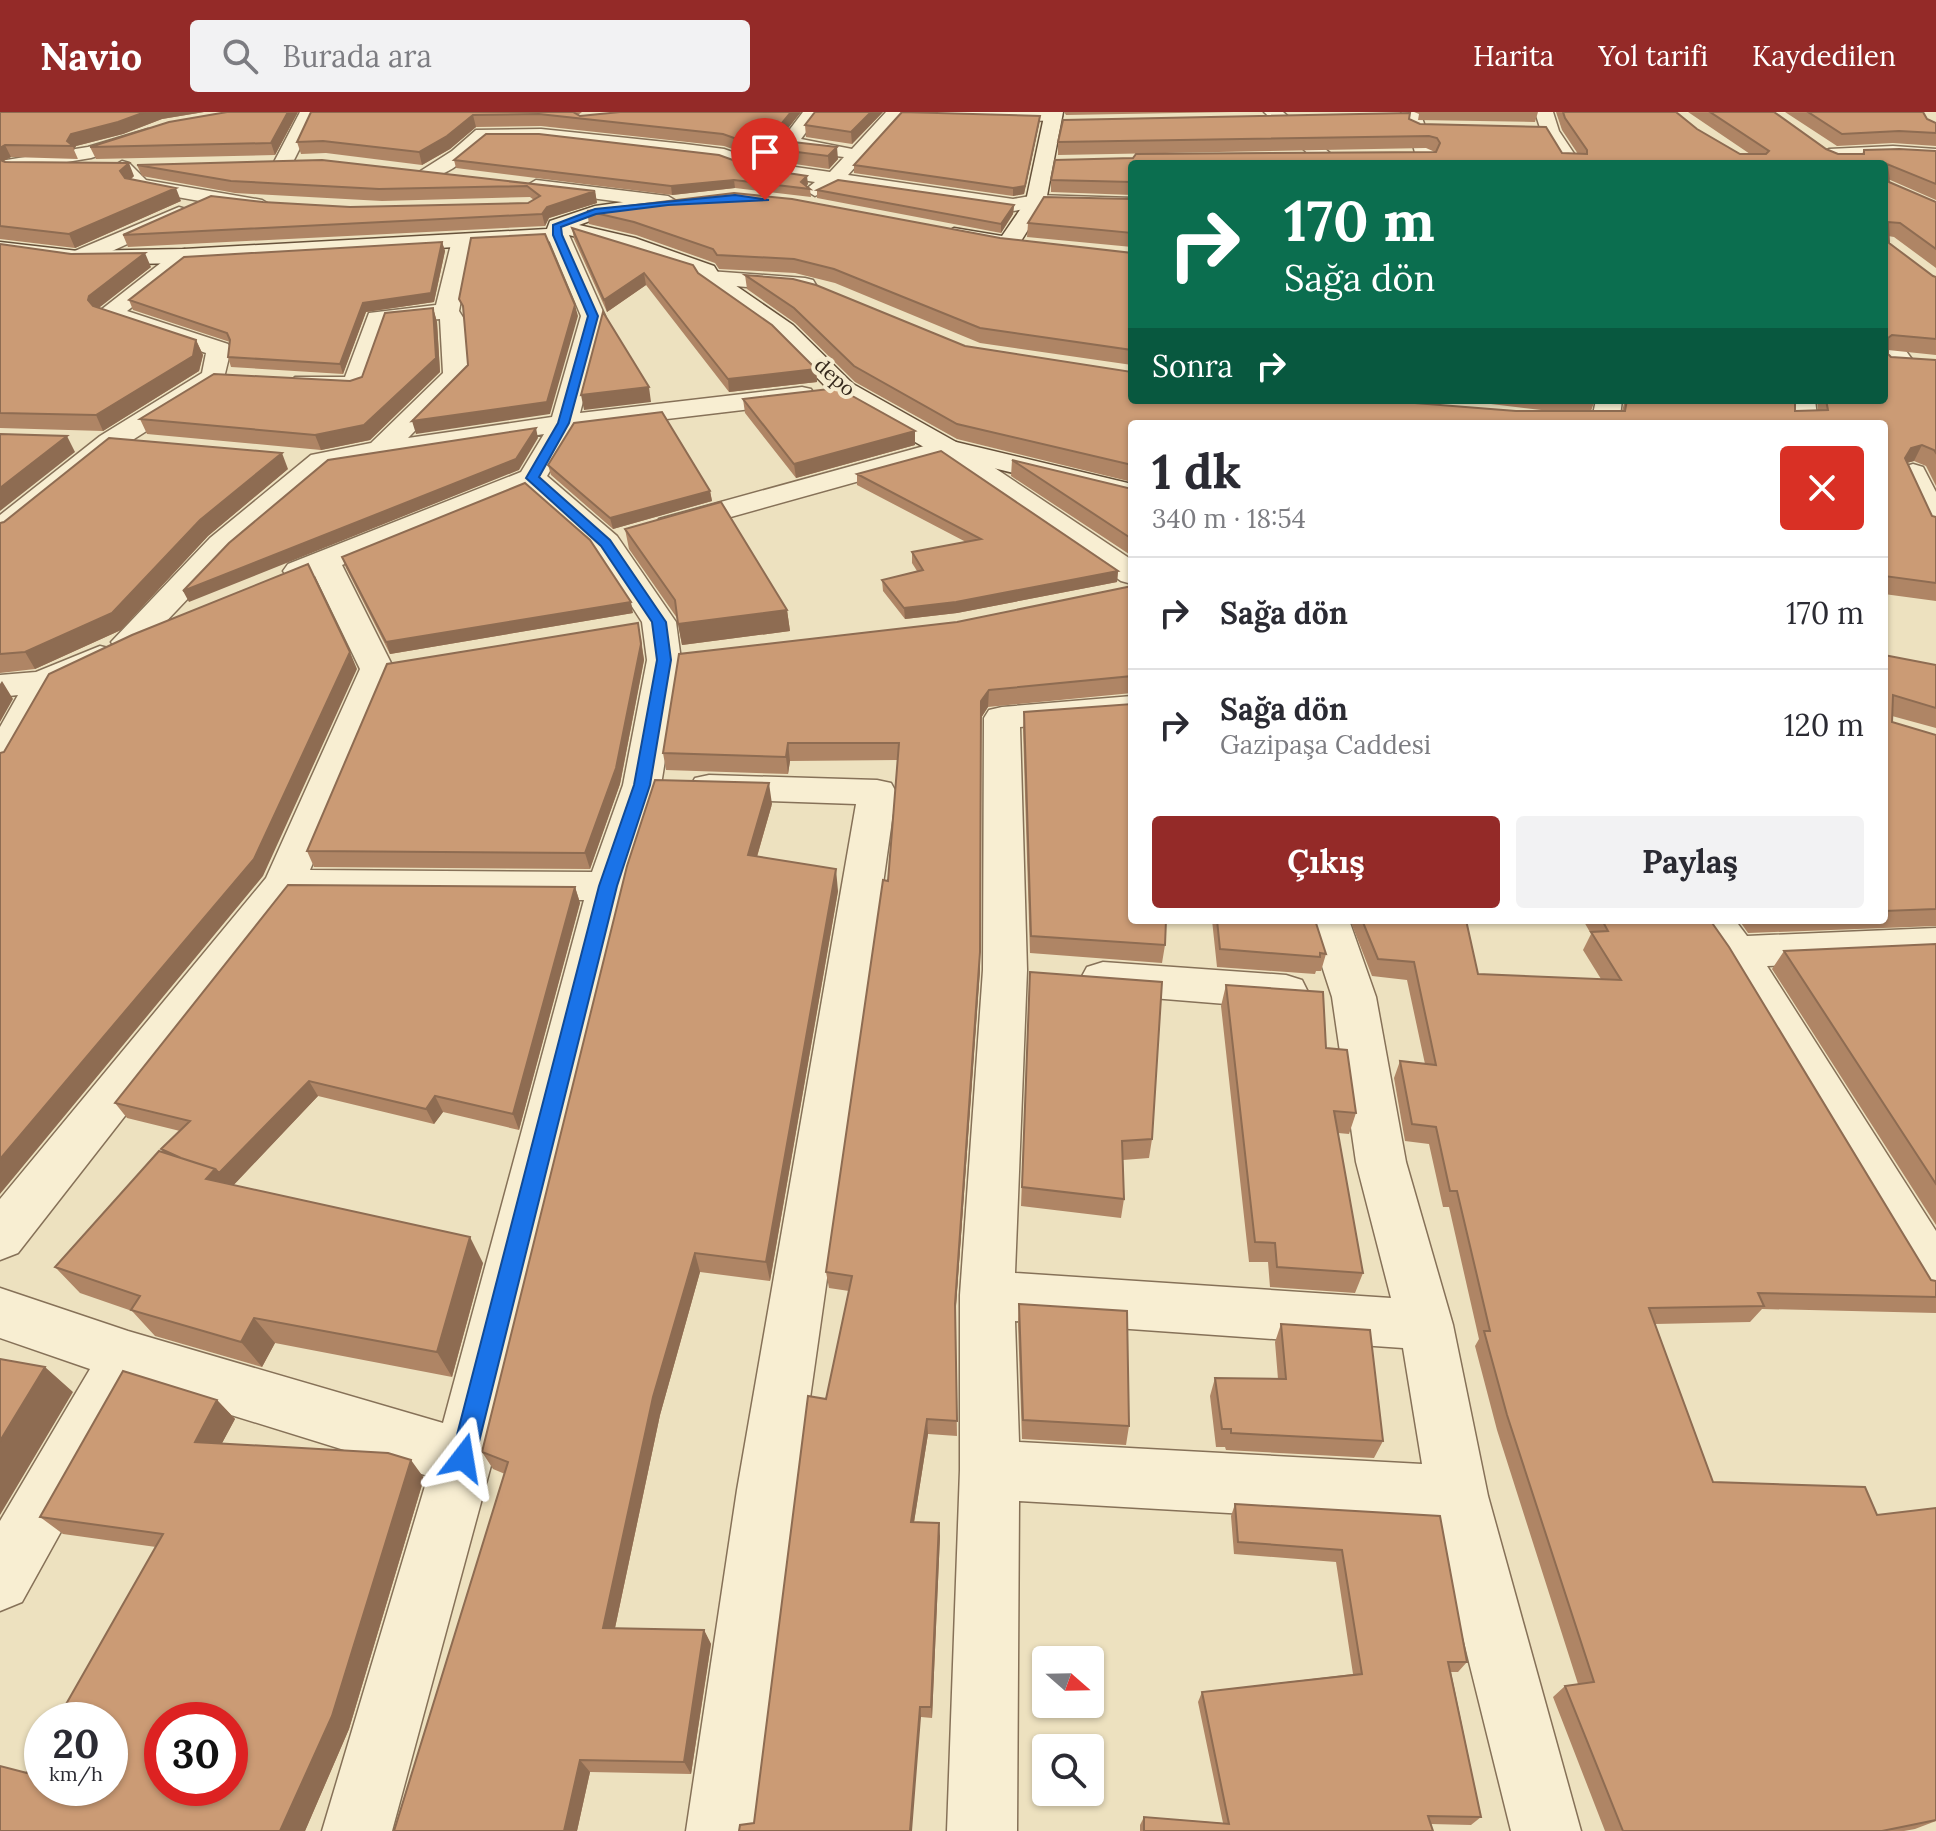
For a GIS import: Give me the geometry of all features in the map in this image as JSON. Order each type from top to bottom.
[{"type":"street","points":[[309,112],[277,162],[312,162]]},
{"type":"street","points":[[812,112],[790,141],[801,147],[858,153]]},
{"type":"street","points":[[824,209],[794,203],[834,179],[896,112]]},
{"type":"street","points":[[914,112],[1056,119],[1050,163],[1036,201],[1008,244]]},
{"type":"street","points":[[1544,112],[1543,131],[1568,160]]},
{"type":"street","points":[[1277,115],[1332,159],[1295,160]]},
{"type":"street","points":[[1254,119],[1277,115],[1308,118]]},
{"type":"street","points":[[1413,120],[1422,160]]},
{"type":"street","points":[[541,134],[562,122],[576,121]]},
{"type":"street","points":[[6,167],[91,152],[160,129],[131,128],[31,143]]},
{"type":"street","points":[[456,176],[422,172],[459,155],[482,134],[541,134],[724,155],[756,167],[1013,205],[1036,201],[1128,204]]},
{"type":"street","points":[[1831,155],[1893,152],[1936,155]]},
{"type":"street","points":[[6,167],[154,167]]},
{"type":"street","points":[[122,167],[139,185],[210,199],[288,207]]},
{"type":"street","points":[[510,182],[668,202]]},
{"type":"street","points":[[78,258],[210,199]]},
{"type":"street","points":[[523,206],[595,212],[695,200]]},
{"type":"street","points":[[3,250],[78,258],[184,256],[461,241],[557,230],[595,212]]},
{"type":"street","points":[[268,584],[532,478],[564,423],[593,316],[557,230]]},
{"type":"street","name":"depo","points":[[557,230],[627,243],[706,271],[709,278],[784,330],[844,390],[946,448],[1128,492]]},
{"type":"street","points":[[932,230],[1037,247]]},
{"type":"street","points":[[380,450],[456,375],[452,319],[447,311],[461,241]]},
{"type":"street","points":[[184,256],[109,313],[219,349],[214,377]]},
{"type":"street","points":[[709,278],[795,283],[826,291]]},
{"type":"street","points":[[277,380],[355,385],[377,318],[447,311]]},
{"type":"street","points":[[1888,345],[1903,362]]},
{"type":"street","points":[[0,530],[110,442],[214,377],[245,379]]},
{"type":"street","points":[[291,458],[321,461],[564,423],[844,390]]},
{"type":"street","points":[[63,440],[155,446]]},
{"type":"street","points":[[630,536],[946,448],[1128,571]]},
{"type":"street","points":[[128,642],[221,545],[321,461]]},
{"type":"street","points":[[1911,473],[1936,525]]},
{"type":"street","points":[[357,1831],[463,1458],[608,886],[642,785],[661,642],[630,536],[532,478]]},
{"type":"street","points":[[0,1237],[284,884],[392,667],[324,561]]},
{"type":"street","points":[[0,686],[43,682],[198,613]]},
{"type":"street","points":[[0,760],[43,682]]},
{"type":"street","points":[[982,1831],[990,1470],[987,1295],[1037,972],[1002,718],[1128,707]]},
{"type":"street","points":[[642,785],[877,792],[767,1490],[721,1831]]},
{"type":"street","points":[[284,884],[608,886]]},
{"type":"street","points":[[1329,924],[1354,997],[1381,1162],[1426,1325],[1458,1496],[1546,1831]]},
{"type":"street","points":[[1724,936],[1936,943]]},
{"type":"street","points":[[1724,936],[1936,1277]]},
{"type":"street","points":[[1037,972],[1354,997]]},
{"type":"street","points":[[987,1295],[1426,1325]]},
{"type":"street","points":[[0,1313],[128,1357],[463,1458]]},
{"type":"street","points":[[0,1580],[128,1357]]},
{"type":"street","points":[[990,1470],[1458,1496]]},
{"type":"building","points":[[0,112],[145,112],[71,134],[67,141],[73,146],[5,145],[0,148]]},
{"type":"building","points":[[227,112],[288,112],[271,143],[90,147],[169,122]]},
{"type":"building","points":[[311,112],[573,112],[580,116],[620,112],[791,112],[777,129],[793,142],[837,147],[828,156],[759,147],[723,134],[539,114],[473,115],[447,136],[419,152],[323,141],[297,142]]},
{"type":"building","points":[[815,112],[871,112],[851,132],[805,125]]},
{"type":"building","points":[[902,112],[1040,116],[1025,186],[1013,188],[854,165]]},
{"type":"building","points":[[1563,112],[1676,112],[1697,129],[1740,154],[1766,154],[1769,151],[1710,112],[1774,112],[1826,149],[1838,154],[1864,154],[1864,150],[1936,151],[1936,184],[1888,164],[1888,160],[1128,160],[1128,182],[1051,180],[1055,160],[1133,158],[1136,154],[1436,152],[1440,143],[1437,138],[1429,136],[1058,142],[1063,120],[1410,113],[1409,119],[1420,124],[1546,127],[1562,153],[1587,154]]},
{"type":"building","points":[[1808,112],[1923,112],[1927,119],[1936,123],[1936,133],[1842,134]]},
{"type":"building","points":[[486,134],[539,134],[719,155],[755,168],[807,176],[801,182],[810,189],[734,180],[671,186],[454,160]]},
{"type":"building","points":[[0,160],[129,163],[120,171],[125,178],[176,188],[69,234],[0,226]]},
{"type":"building","points":[[322,160],[595,191],[547,207],[542,214],[123,235],[211,196],[350,207],[528,203],[540,196],[527,186],[379,189],[231,181],[137,165]]},
{"type":"building","points":[[1888,173],[1889,182],[1936,202],[1936,249],[1900,223],[1888,222]]},
{"type":"building","points":[[838,180],[1014,205],[1001,224],[817,190]]},
{"type":"building","points":[[734,193],[792,199],[1000,238],[1128,253],[1128,349],[980,328],[834,269],[794,259],[717,255],[713,249],[634,222],[587,211]]},
{"type":"building","points":[[1044,197],[1128,199],[1128,233],[1028,223]]},
{"type":"building","points":[[1888,222],[1889,243],[1936,277],[1936,339],[1892,335],[1888,338]]},
{"type":"building","points":[[572,228],[693,265],[698,273],[772,325],[816,369],[728,379],[644,273],[604,300]]},
{"type":"building","points":[[545,234],[575,305],[547,402],[412,421],[468,365],[463,306],[459,299],[471,238]]},
{"type":"building","points":[[442,242],[431,293],[363,303],[340,364],[228,357],[230,340],[227,333],[129,300],[184,257]]},
{"type":"building","points":[[0,244],[71,254],[145,253],[89,296],[88,300],[93,306],[196,340],[193,356],[96,415],[0,413]]},
{"type":"building","points":[[745,275],[793,279],[816,285],[965,346],[1128,371],[1128,404],[1428,404],[1516,411],[1625,411],[1626,404],[1795,404],[1795,411],[1828,410],[1827,404],[1888,404],[1888,354],[1891,357],[1936,360],[1936,453],[1922,445],[1911,448],[1905,458],[1932,516],[1936,517],[1936,583],[1888,577],[1888,420],[1128,420],[1128,464],[957,424],[854,366],[794,308]]},
{"type":"building","points":[[433,308],[436,358],[364,425],[315,435],[140,419],[214,374],[350,381],[362,377],[385,313]]},
{"type":"building","points":[[603,312],[649,387],[581,395]]},
{"type":"building","points":[[838,388],[915,431],[794,464],[743,399]]},
{"type":"building","points":[[662,412],[710,491],[610,518],[548,465],[574,423]]},
{"type":"building","points":[[536,428],[516,459],[183,591],[229,543],[328,460]]},
{"type":"building","points":[[0,434],[67,436],[0,488]]},
{"type":"building","points":[[109,438],[282,453],[200,520],[112,613],[25,652],[0,654],[0,523]]},
{"type":"building","points":[[941,451],[1118,571],[956,602],[904,608],[882,580],[923,570],[912,552],[981,539],[857,474]]},
{"type":"building","points":[[1012,460],[1128,488],[1128,536]]},
{"type":"building","points":[[525,483],[590,540],[631,602],[386,642],[342,557]]},
{"type":"building","points":[[721,502],[787,610],[678,624],[675,600],[625,529]]},
{"type":"building","points":[[308,564],[350,652],[254,859],[0,1159],[0,753],[4,752],[49,674],[132,635]]},
{"type":"building","points":[[1128,587],[1128,676],[989,690],[981,701],[980,952],[955,1304],[957,1421],[927,1419],[911,1522],[939,1523],[931,1707],[920,1707],[910,1831],[739,1831],[740,1825],[754,1823],[808,1396],[826,1399],[852,1276],[826,1272],[883,880],[888,881],[899,743],[788,743],[786,757],[663,753],[679,654],[957,622]]},
{"type":"building","points":[[638,623],[641,644],[616,768],[585,853],[307,851],[387,664]]},
{"type":"building","points":[[1888,656],[1936,665],[1936,708],[1893,695],[1892,722],[1936,735],[1936,909],[1888,911]]},
{"type":"building","points":[[1128,704],[1128,924],[1166,924],[1165,945],[1031,936],[1024,712]]},
{"type":"building","points":[[655,780],[769,783],[748,855],[836,869],[766,1262],[695,1253],[653,1397],[603,1628],[704,1630],[684,1762],[580,1760],[564,1831],[394,1831],[508,1462],[482,1452],[627,866]]},
{"type":"building","points":[[288,885],[575,887],[513,1114],[435,1096],[426,1109],[309,1081],[219,1173],[161,1149],[190,1121],[115,1103]]},
{"type":"building","points":[[1217,924],[1316,924],[1326,954],[1320,953],[1320,957],[1220,949]]},
{"type":"building","points":[[1364,924],[1467,924],[1478,974],[1621,980],[1591,932],[1608,931],[1604,924],[1713,924],[1729,947],[1931,1280],[1936,1281],[1936,1297],[1758,1293],[1764,1306],[1649,1308],[1713,1482],[1865,1487],[1877,1515],[1936,1508],[1936,1820],[1882,1831],[1623,1831],[1565,1686],[1594,1682],[1507,1415],[1484,1331],[1490,1331],[1457,1191],[1450,1191],[1436,1127],[1412,1124],[1400,1061],[1436,1065],[1414,962],[1378,959]]},
{"type":"building","points":[[1936,944],[1936,1184],[1784,951]]},
{"type":"building","points":[[1030,972],[1162,982],[1152,1139],[1122,1141],[1124,1199],[1022,1187]]},
{"type":"building","points":[[1226,985],[1323,992],[1326,1048],[1347,1050],[1356,1113],[1334,1111],[1363,1273],[1277,1267],[1275,1243],[1255,1242]]},
{"type":"building","points":[[159,1151],[215,1169],[206,1179],[470,1237],[437,1352],[254,1318],[241,1342],[131,1310],[140,1296],[55,1267]]},
{"type":"building","points":[[1019,1304],[1127,1311],[1129,1426],[1023,1420]]},
{"type":"building","points":[[1281,1324],[1370,1330],[1383,1441],[1231,1433],[1231,1429],[1222,1429],[1215,1378],[1286,1379]]},
{"type":"building","points":[[0,1359],[45,1367],[0,1441]]},
{"type":"building","points":[[123,1371],[217,1400],[195,1442],[388,1453],[411,1460],[332,1716],[280,1831],[0,1831],[0,1766],[24,1772],[24,1806],[128,1806],[128,1702],[67,1702],[163,1534],[40,1517]]},
{"type":"building","points":[[1235,1504],[1440,1516],[1467,1662],[1448,1662],[1481,1817],[1428,1816],[1433,1831],[1144,1831],[1144,1817],[1229,1824],[1202,1692],[1362,1674],[1342,1550],[1238,1542]]},
{"type":"route","points":[[463,1458],[608,886],[642,785],[664,660],[659,622],[606,543],[532,478],[564,423],[593,316],[558,235],[557,225],[595,212],[668,202],[735,197],[765,200]]}]
